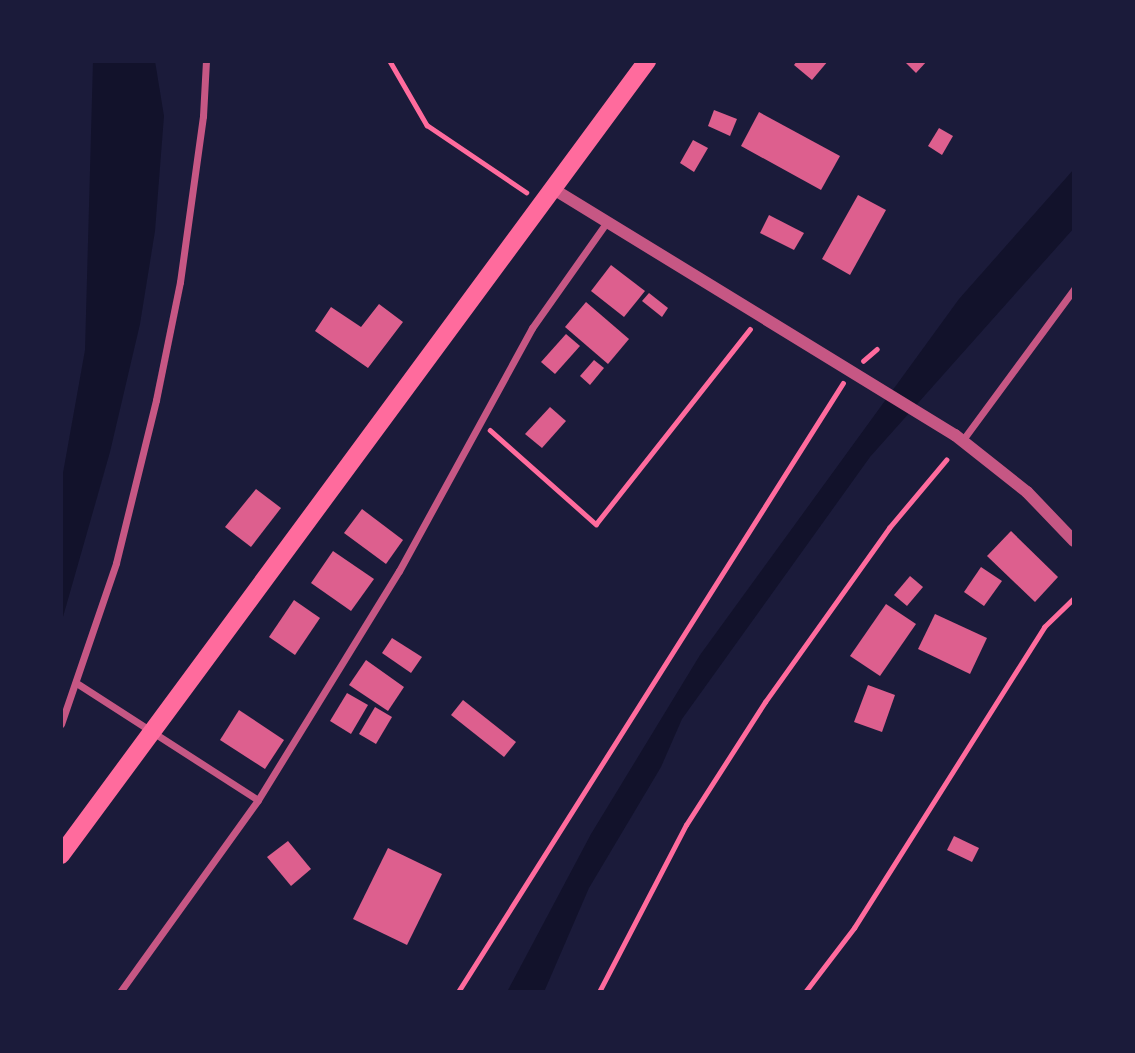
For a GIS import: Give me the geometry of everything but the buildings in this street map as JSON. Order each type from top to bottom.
[{"type":"main road","points":[[61,855],[550,197],[647,61]]},
{"type":"street","points":[[61,724],[78,684],[116,562],[156,400],[180,282],[203,116],[206,61]]},
{"type":"street","points":[[550,197],[606,223],[759,317],[863,376],[958,438],[1027,492],[1074,541]]},
{"type":"street","points":[[120,992],[258,800],[399,571],[532,328],[606,223]]},
{"type":"street","points":[[958,438],[1074,289]]},
{"type":"street","points":[[78,684],[258,800]]},
{"type":"path","points":[[390,61],[427,125],[550,197]]},
{"type":"path","points":[[481,422],[596,524],[759,317]]},
{"type":"path","points":[[458,992],[834,395]]},
{"type":"path","points":[[598,992],[686,825],[765,702],[889,528],[946,460]]},
{"type":"path","points":[[805,992],[854,928],[1044,627],[1074,598]]},
{"type":"shaded area","points":[[93,61],[155,61],[164,116],[155,231],[140,324],[110,452],[61,624],[61,484],[85,350]]},
{"type":"shaded area","points":[[1074,169],[1074,228],[870,457],[682,719],[661,767],[589,888],[544,992],[507,992],[591,834],[700,655],[959,299]]}]
